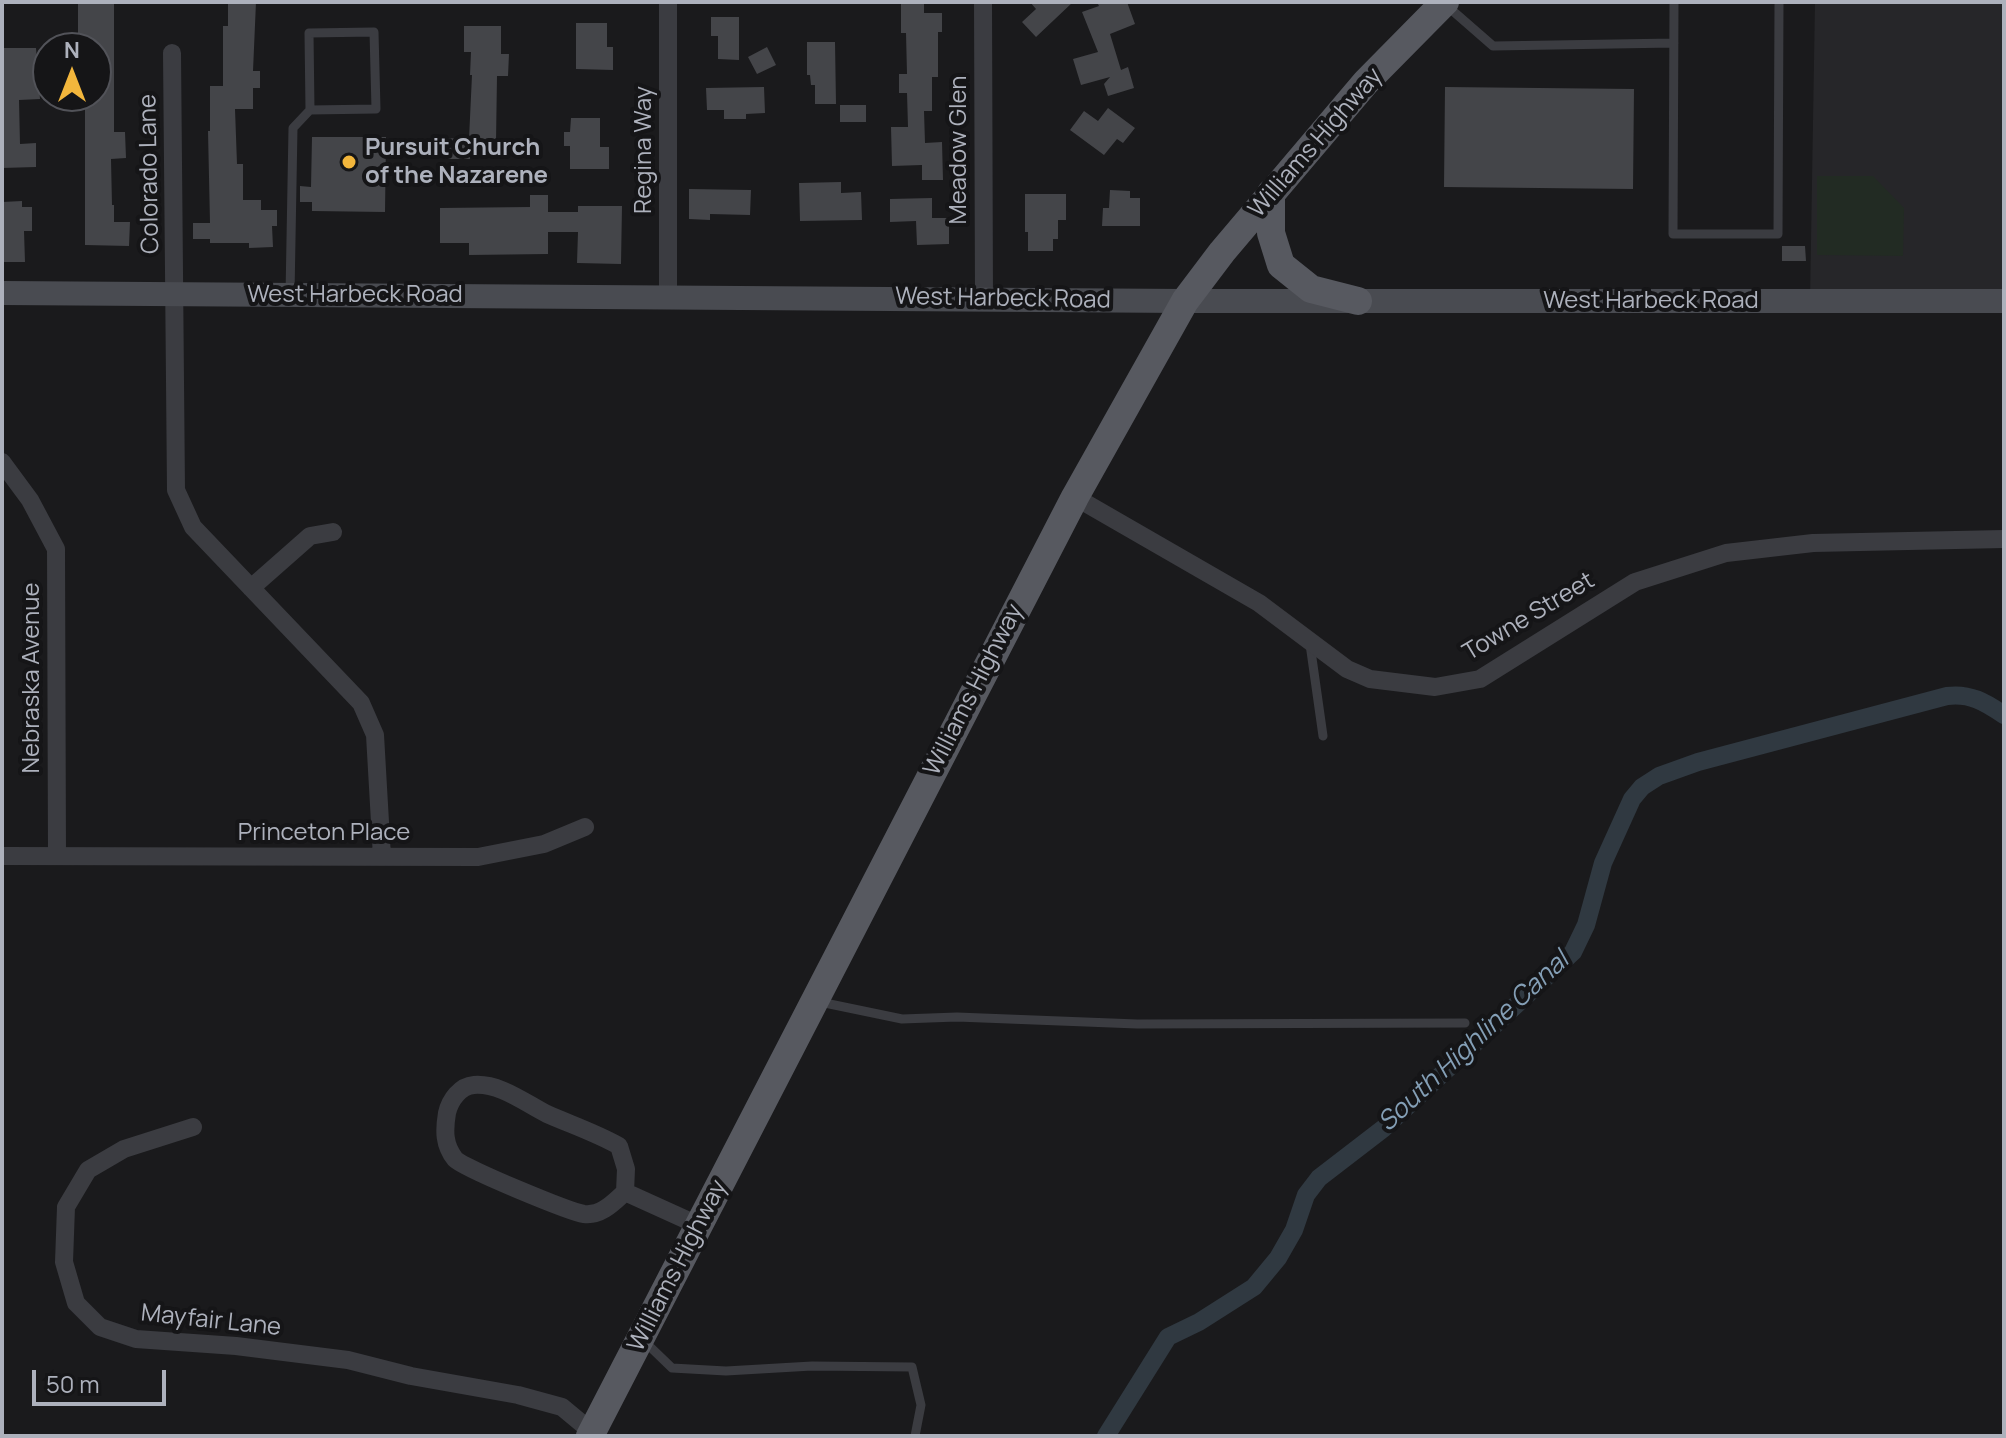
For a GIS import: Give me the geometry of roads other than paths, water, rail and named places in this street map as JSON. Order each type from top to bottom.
[{"type":"main road","name":"Williams Highway","points":[[591,1434],[1075,497],[1185,301],[1271,193],[1366,82],[1444,3]]},
{"type":"main road","points":[[1271,193],[1271,233],[1281,265],[1311,289],[1358,301]]},
{"type":"street","name":"Regina Way","points":[[668,2],[668,297]]},
{"type":"street","name":"Meadow Glen","points":[[983,2],[984,299]]},
{"type":"street","name":"Colorado Lane","points":[[172,53],[176,490],[193,527],[361,703],[375,735],[382,857]]},
{"type":"street","name":"West Harbeck Road","points":[[2,293],[1185,301],[2004,301]]},
{"type":"street","name":"Nebraska Avenue","points":[[2,462],[30,500],[56,549],[57,855]]},
{"type":"street","name":"Towne Street","points":[[1075,497],[1259,603],[1347,669],[1370,679],[1435,687],[1480,679],[1635,582],[1726,553],[1813,543],[2004,539]]},
{"type":"street","points":[[251,588],[310,536],[333,532]]},
{"type":"street","name":"Princeton Place","points":[[57,855],[478,857],[544,844],[585,827]]},
{"type":"street","points":[[2,856],[57,855]]},
{"type":"street","points":[[474,1085],[499,1089],[598,1134],[619,1146],[626,1169],[625,1192],[606,1210],[585,1214],[492,1179],[457,1162],[446,1145],[445,1127],[449,1107],[460,1090],[474,1085]]},
{"type":"street","name":"Mayfair Lane","points":[[193,1127],[124,1149],[88,1170],[66,1207],[64,1262],[76,1303],[100,1327],[136,1339],[236,1346],[348,1360],[411,1376],[518,1395],[562,1407],[591,1434]]},
{"type":"street","points":[[625,1192],[700,1226]]},
{"type":"lane","points":[[1674,2],[1673,234],[1778,234],[1779,2]]},
{"type":"lane","points":[[1444,3],[1493,46],[1674,43]]},
{"type":"lane","points":[[290,295],[293,128],[310,110],[309,33],[374,32],[376,109],[310,110]]},
{"type":"lane","points":[[1310,640],[1323,736]]},
{"type":"lane","points":[[813,1000],[902,1019],[957,1017],[1137,1024],[1465,1023]]},
{"type":"lane","points":[[641,1337],[672,1368],[726,1371],[812,1366],[912,1367],[921,1405],[915,1436]]},
{"type":"waterway","name":"South Highline Canal","points":[[1106,1436],[1168,1337],[1199,1322],[1254,1287],[1278,1258],[1294,1230],[1306,1195],[1319,1178],[1384,1128],[1573,952],[1586,925],[1603,863],[1632,799],[1642,787],[1659,776],[1698,762],[1947,696],[1977,700],[2004,715]]},
{"type":"place","name":"Pursuit Church of the Nazarene","points":[[349,162]]}]
